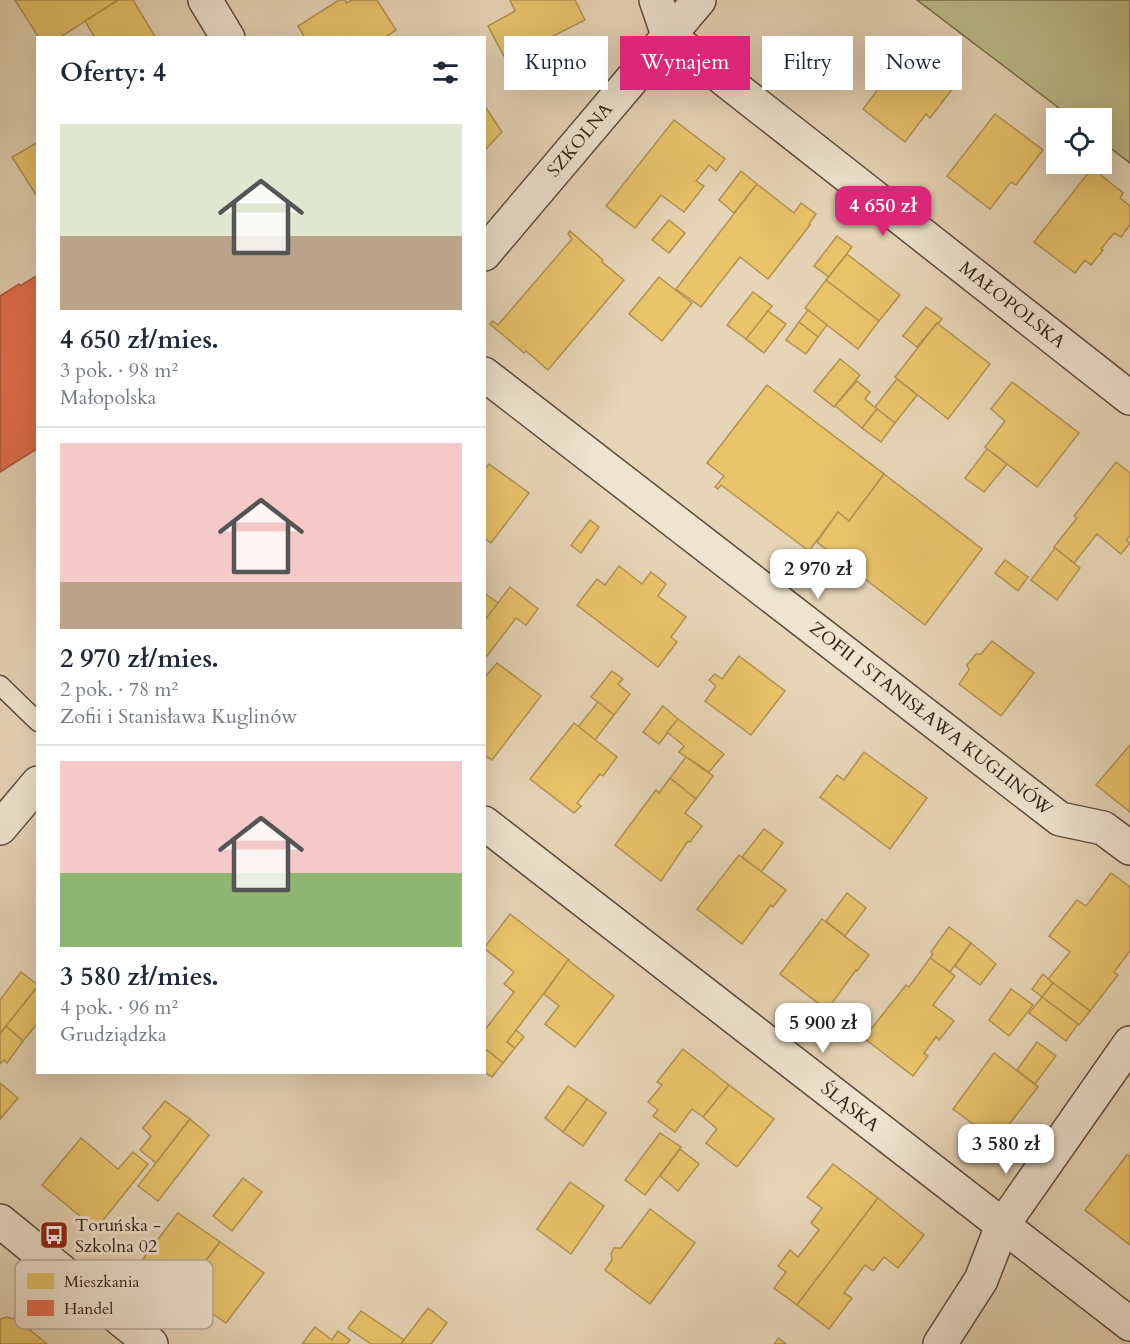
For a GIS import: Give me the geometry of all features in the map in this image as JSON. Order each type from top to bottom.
[{"type":"street","points":[[205,0],[227,36]]},
{"type":"street","points":[[656,0],[668,35]]},
{"type":"street","name":"SZKOLNA","points":[[486,252],[699,0]]},
{"type":"street","name":"MAŁOPOLSKA","points":[[668,35],[1130,398]]},
{"type":"street","name":"ZOFII I STANISŁAWA KUGLINÓW","points":[[486,376],[1060,819],[1103,828],[1130,848]]},
{"type":"street","points":[[0,828],[36,785]]},
{"type":"street","name":"ŚLĄSKA","points":[[486,825],[1130,1324]]},
{"type":"street","points":[[940,1344],[981,1280],[1002,1226],[1130,1043]]},
{"type":"street","points":[[0,1221],[48,1260]]},
{"type":"street","points":[[133,1329],[151,1344]]},
{"type":"lane","points":[[0,685],[36,720]]},
{"type":"green space","points":[[917,0],[1130,0],[1130,163],[1112,149],[1112,108],[1059,108]]},
{"type":"building: Mieszkania","points":[[15,0],[118,0],[62,36],[38,36]]},
{"type":"building: Mieszkania","points":[[118,0],[133,0],[155,36],[94,36],[85,21]]},
{"type":"building: Mieszkania","points":[[339,0],[345,0],[347,3],[352,0],[377,0],[396,30],[387,36],[304,36],[298,26]]},
{"type":"building: Mieszkania","points":[[510,0],[575,0],[585,20],[553,36],[504,36],[504,56],[488,26],[515,11]]},
{"type":"building: Mieszkania","points":[[877,90],[952,90],[930,118],[926,114],[905,142],[863,109]]},
{"type":"building: Mieszkania","points":[[486,108],[502,132],[486,149]]},
{"type":"building: Mieszkania","points":[[995,114],[1043,150],[1016,185],[1011,182],[990,209],[947,176]]},
{"type":"building: Mieszkania","points":[[674,120],[725,159],[716,171],[709,165],[696,181],[704,186],[684,212],[661,195],[635,228],[606,206]]},
{"type":"building: Mieszkania","points":[[36,143],[36,195],[12,157]]},
{"type":"building: Mieszkania","points":[[741,171],[757,184],[734,213],[719,200]]},
{"type":"building: Mieszkania","points":[[1087,174],[1099,174],[1123,193],[1120,198],[1130,206],[1130,225],[1121,237],[1114,233],[1091,265],[1085,260],[1075,273],[1034,242]]},
{"type":"building: Mieszkania","points":[[757,184],[794,213],[801,203],[816,214],[768,279],[740,257],[701,307],[676,289]]},
{"type":"building: Mieszkania","points":[[669,220],[685,233],[669,253],[652,240]]},
{"type":"building: Mieszkania","points":[[570,231],[624,280],[548,370],[490,324],[493,321],[498,325],[572,239],[568,234]]},
{"type":"building: Mieszkania","points":[[837,236],[852,247],[829,277],[814,266]]},
{"type":"building: Mieszkania","points":[[847,254],[900,295],[879,321],[826,280]]},
{"type":"building: Mieszkania","points":[[659,277],[692,303],[662,341],[629,314]]},
{"type":"building: Mieszkania","points":[[826,280],[879,321],[858,349],[805,308]]},
{"type":"building: Mieszkania","points":[[753,292],[772,306],[746,339],[727,325]]},
{"type":"building: Mieszkania","points":[[926,307],[942,319],[917,347],[903,336]]},
{"type":"building: Mieszkania","points":[[808,310],[827,325],[818,337],[799,322]]},
{"type":"building: Mieszkania","points":[[768,311],[786,324],[764,353],[746,339]]},
{"type":"building: Mieszkania","points":[[799,322],[818,337],[806,354],[786,340]]},
{"type":"building: Mieszkania","points":[[937,323],[990,364],[948,419],[895,377]]},
{"type":"building: Mieszkania","points":[[840,359],[860,375],[834,407],[814,391]]},
{"type":"building: Mieszkania","points":[[897,379],[917,395],[895,423],[875,407]]},
{"type":"building: Mieszkania","points":[[857,381],[870,392],[865,399],[877,409],[862,428],[835,406]]},
{"type":"building: Mieszkania","points":[[1012,382],[1079,433],[1037,487],[985,447],[1005,421],[991,409]]},
{"type":"building: Mieszkania","points":[[767,385],[884,474],[849,521],[838,512],[809,551],[721,485],[718,489],[715,487],[724,476],[707,463]]},
{"type":"building: Mieszkania","points":[[877,409],[895,423],[881,442],[862,428]]},
{"type":"building: Mieszkania","points":[[987,449],[1007,464],[984,492],[965,478]]},
{"type":"building: Mieszkania","points":[[1116,462],[1130,473],[1130,536],[1126,540],[1130,543],[1121,554],[1097,534],[1074,563],[1054,547],[1077,518],[1074,516]]},
{"type":"building: Mieszkania","points":[[489,464],[529,493],[491,543],[486,539],[486,468]]},
{"type":"building: Mieszkania","points":[[884,474],[982,549],[925,625],[817,542],[838,512],[849,521]]},
{"type":"building: Mieszkania","points":[[590,520],[599,527],[581,553],[571,545]]},
{"type":"building: Mieszkania","points":[[1055,548],[1080,568],[1057,600],[1031,580]]},
{"type":"building: Mieszkania","points":[[1005,560],[1028,577],[1018,591],[995,573]]},
{"type":"building: Mieszkania","points":[[619,566],[642,584],[651,572],[666,584],[658,596],[686,617],[671,637],[677,642],[658,667],[577,605],[597,579],[605,585]]},
{"type":"building: Mieszkania","points":[[510,587],[538,609],[526,625],[516,618],[487,656],[486,618]]},
{"type":"building: Mieszkania","points":[[486,594],[498,603],[486,618]]},
{"type":"building: Mieszkania","points":[[992,641],[1034,673],[1001,716],[959,684],[969,670],[967,665]]},
{"type":"building: Mieszkania","points":[[739,656],[785,691],[751,735],[705,701],[716,686],[709,680],[715,674],[722,679]]},
{"type":"building: Mieszkania","points":[[497,663],[541,696],[492,760],[486,756],[486,676]]},
{"type":"building: Mieszkania","points":[[612,671],[623,679],[618,684],[630,694],[614,715],[591,697]]},
{"type":"building: Mieszkania","points":[[598,702],[614,715],[595,740],[578,727]]},
{"type":"building: Mieszkania","points":[[663,706],[678,719],[659,744],[643,732]]},
{"type":"building: Mieszkania","points":[[678,719],[724,754],[709,772],[679,752],[684,746],[667,732]]},
{"type":"building: Mieszkania","points":[[574,723],[617,757],[603,776],[600,774],[577,803],[581,806],[574,813],[530,779]]},
{"type":"building: Mieszkania","points":[[1130,745],[1130,812],[1096,785]]},
{"type":"building: Mieszkania","points":[[864,752],[927,798],[890,849],[820,797],[837,775],[844,780]]},
{"type":"building: Mieszkania","points":[[686,757],[713,776],[696,799],[670,778]]},
{"type":"building: Mieszkania","points":[[670,778],[696,799],[685,813],[702,826],[690,842],[688,841],[661,881],[615,845],[656,790],[659,793]]},
{"type":"building: Mieszkania","points":[[764,829],[783,843],[761,872],[742,857]]},
{"type":"building: Mieszkania","points":[[739,855],[786,890],[773,907],[771,905],[742,944],[697,909]]},
{"type":"building: Mieszkania","points":[[1111,873],[1130,887],[1130,951],[1114,972],[1118,975],[1090,1011],[1048,979],[1070,952],[1049,936],[1077,900],[1086,906]]},
{"type":"building: Mieszkania","points":[[847,893],[866,908],[845,936],[826,921]]},
{"type":"building: Mieszkania","points":[[510,914],[569,960],[507,1042],[515,1048],[503,1063],[486,1050],[486,1028],[514,992],[504,984],[514,972],[486,950],[486,945]]},
{"type":"building: Mieszkania","points":[[822,919],[869,955],[827,1010],[780,974]]},
{"type":"building: Mieszkania","points":[[949,927],[971,943],[950,972],[930,958],[933,954],[931,952]]},
{"type":"building: Mieszkania","points":[[971,943],[996,964],[980,985],[955,966]]},
{"type":"building: Mieszkania","points":[[930,958],[955,976],[933,1005],[954,1021],[939,1040],[936,1037],[924,1053],[928,1056],[913,1076],[864,1038],[906,985],[909,987]]},
{"type":"building: Mieszkania","points":[[568,960],[614,996],[575,1047],[545,1024],[559,1006],[544,994]]},
{"type":"building: Mieszkania","points":[[21,972],[36,983],[36,989],[0,1034],[0,1000]]},
{"type":"building: Mieszkania","points":[[1043,974],[1053,983],[1042,997],[1032,989]]},
{"type":"building: Mieszkania","points":[[1053,983],[1090,1011],[1079,1025],[1042,997]]},
{"type":"building: Mieszkania","points":[[36,988],[36,1025],[23,1041],[6,1026]]},
{"type":"building: Mieszkania","points":[[1011,989],[1033,1005],[1009,1036],[989,1020]]},
{"type":"building: Mieszkania","points":[[1042,997],[1078,1024],[1066,1041],[1029,1013]]},
{"type":"building: Mieszkania","points":[[6,1026],[23,1041],[7,1063],[4,1060],[0,1064],[0,1034]]},
{"type":"building: Mieszkania","points":[[516,1030],[524,1037],[515,1048],[507,1042]]},
{"type":"building: Mieszkania","points":[[1037,1042],[1056,1056],[1035,1084],[1017,1070]]},
{"type":"building: Mieszkania","points":[[683,1049],[729,1085],[703,1117],[692,1109],[675,1132],[653,1116],[658,1110],[648,1102],[662,1085],[657,1082]]},
{"type":"building: Mieszkania","points":[[486,1051],[503,1063],[492,1077],[486,1073]]},
{"type":"building: Mieszkania","points":[[994,1053],[1038,1087],[996,1141],[953,1109]]},
{"type":"building: Mieszkania","points":[[0,1083],[18,1098],[0,1119]]},
{"type":"building: Mieszkania","points":[[729,1085],[774,1119],[737,1167],[706,1143],[717,1129],[703,1117]]},
{"type":"building: Mieszkania","points":[[568,1086],[587,1099],[563,1132],[545,1118]]},
{"type":"building: Mieszkania","points":[[587,1099],[606,1113],[583,1146],[563,1132]]},
{"type":"building: Mieszkania","points":[[165,1101],[190,1119],[156,1163],[140,1150],[151,1136],[143,1128]]},
{"type":"building: Mieszkania","points":[[190,1119],[209,1135],[158,1201],[138,1186]]},
{"type":"building: Mieszkania","points":[[660,1133],[681,1147],[645,1195],[625,1180]]},
{"type":"building: Mieszkania","points":[[81,1138],[118,1169],[133,1152],[148,1164],[96,1229],[42,1185]]},
{"type":"building: Mieszkania","points":[[680,1149],[699,1164],[678,1191],[660,1176]]},
{"type":"building: Mieszkania","points":[[1127,1155],[1130,1156],[1130,1245],[1085,1210]]},
{"type":"building: Mieszkania","points":[[833,1164],[878,1198],[797,1305],[774,1288],[786,1272],[778,1266],[790,1250],[798,1257],[819,1230],[811,1223],[822,1208],[807,1197]]},
{"type":"building: Mieszkania","points":[[243,1178],[262,1192],[232,1231],[213,1216]]},
{"type":"building: Mieszkania","points":[[570,1182],[604,1206],[571,1254],[537,1229]]},
{"type":"building: Mieszkania","points":[[878,1198],[924,1235],[898,1268],[884,1257],[873,1271],[865,1265],[844,1293],[852,1298],[829,1329],[797,1305]]},
{"type":"building: Mieszkania","points":[[650,1209],[695,1243],[650,1304],[605,1270],[612,1260],[611,1254],[614,1248],[621,1248]]},
{"type":"building: Mieszkania","points":[[178,1213],[220,1242],[206,1260],[142,1260]]},
{"type":"building: Mieszkania","points":[[220,1242],[264,1273],[226,1323],[213,1314],[213,1260],[206,1260]]},
{"type":"building: Mieszkania","points":[[428,1308],[447,1323],[431,1344],[401,1344]]},
{"type":"building: Mieszkania","points":[[361,1311],[404,1340],[401,1344],[371,1344],[348,1328]]},
{"type":"building: Mieszkania","points":[[7,1317],[13,1319],[14,1317],[15,1329],[29,1329],[47,1344],[0,1344],[0,1319]]},
{"type":"building: Mieszkania","points":[[315,1327],[332,1340],[338,1331],[350,1340],[347,1344],[302,1344]]},
{"type":"building: Mieszkania","points":[[779,1338],[786,1344],[774,1344]]},
{"type":"building: Handel","points":[[36,276],[36,449],[0,472],[0,296],[19,284],[20,286]]},
{"type":"place","name":"Toruńska - Szkolna 02","points":[[54,1235]]}]
